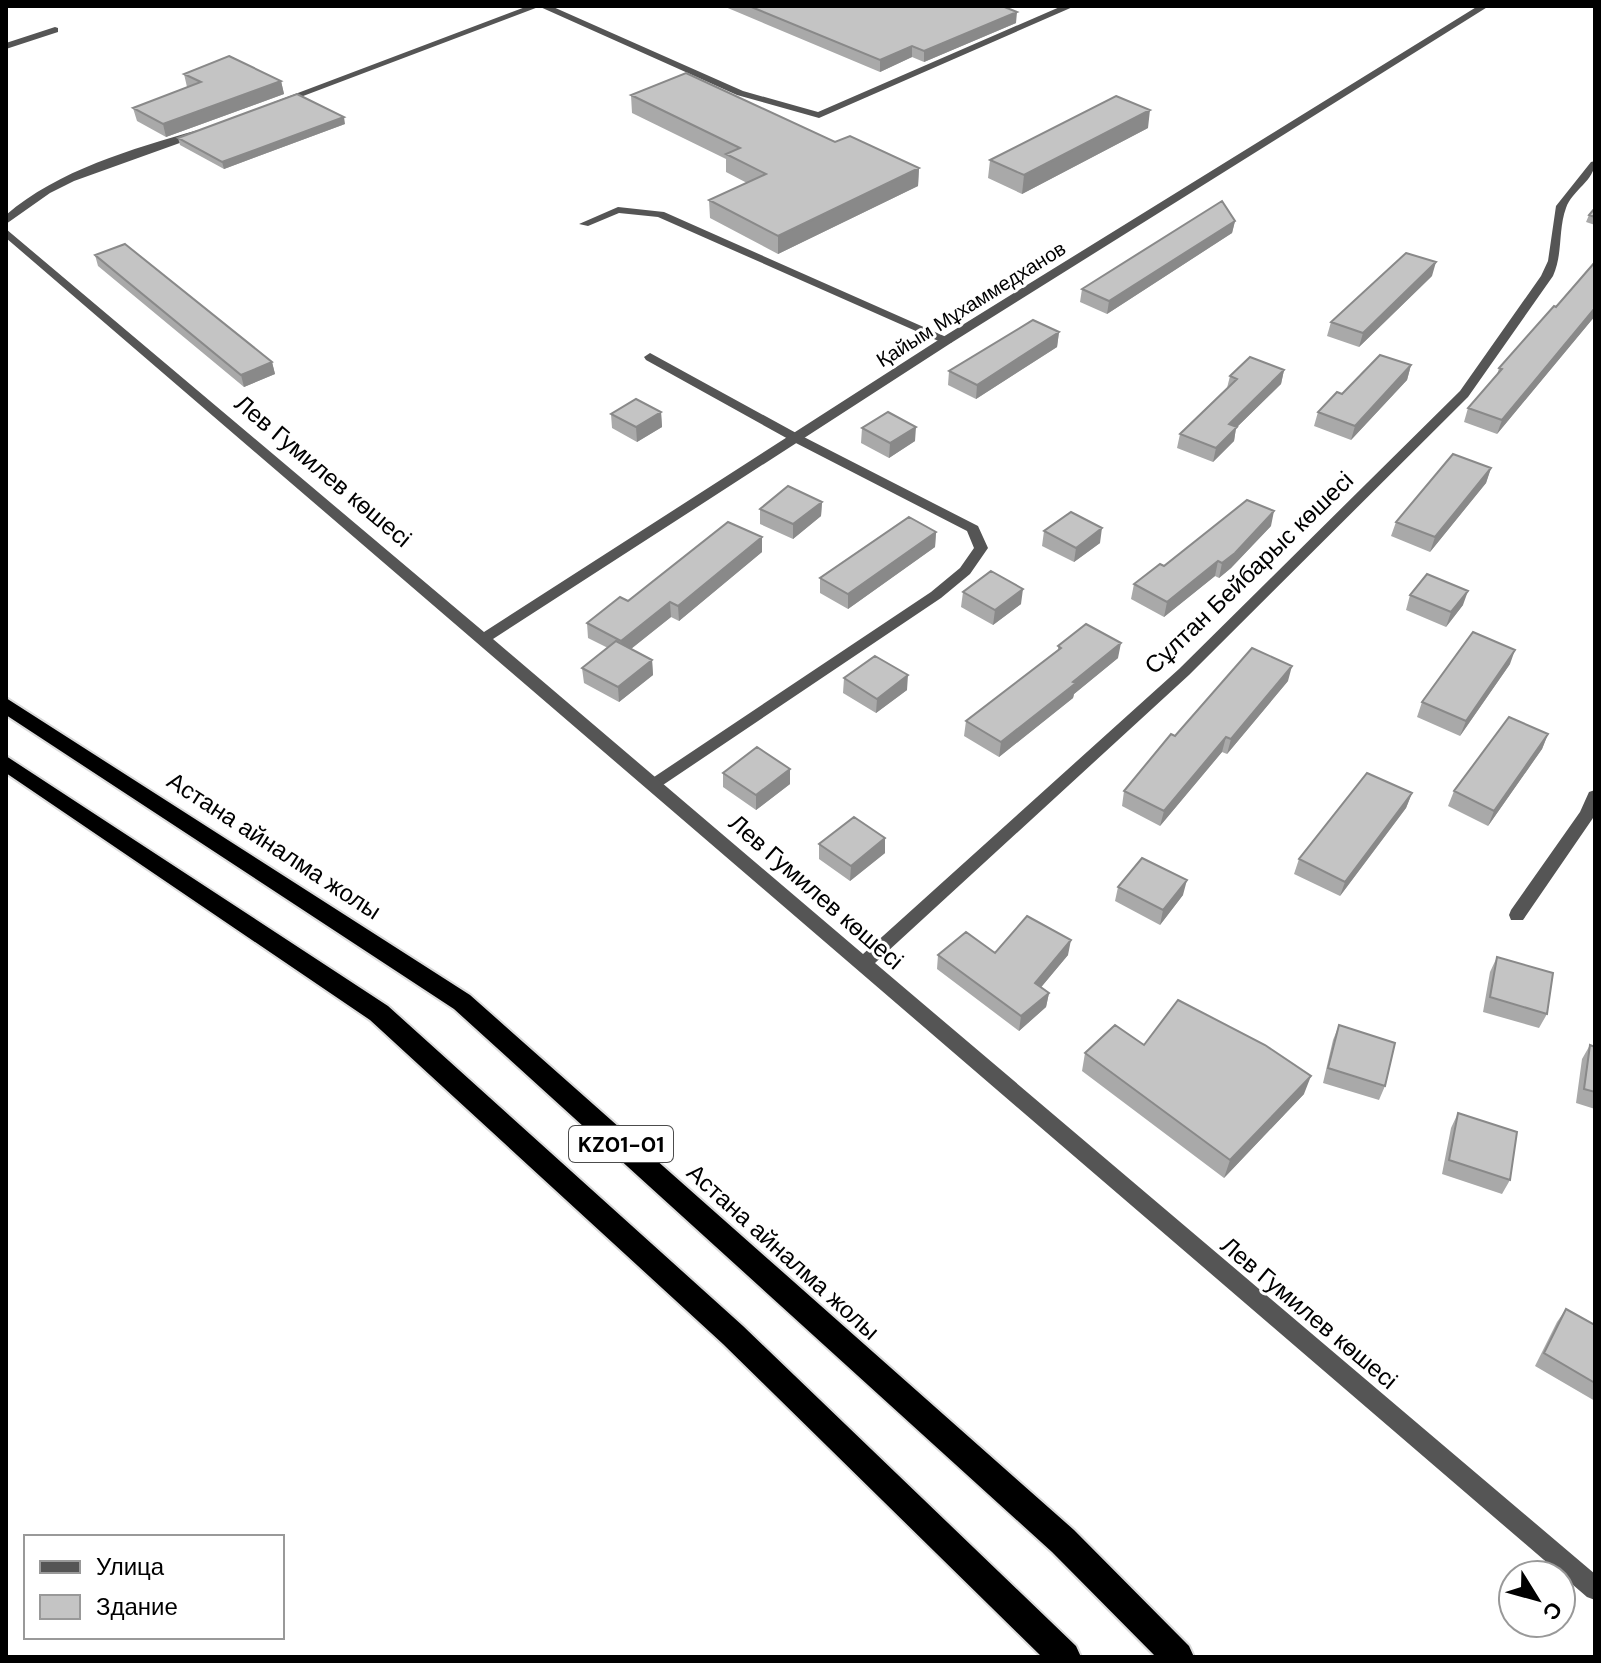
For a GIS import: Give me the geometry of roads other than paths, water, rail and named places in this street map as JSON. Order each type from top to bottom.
[{"type":"highway","name":"Астана айналма жолы","points":[[6,705],[462,1002],[1063,1541],[1178,1657]]},
{"type":"highway","name":"KZ01-01","points":[[6,763],[379,1013],[733,1335],[1065,1657]]},
{"type":"street","points":[[268,106],[536,6]]},
{"type":"street","points":[[543,6],[740,93],[819,115],[1070,6]]},
{"type":"street","name":"Қайым Мұхаммедханов","points":[[483,639],[947,340],[1484,6]]},
{"type":"street","points":[[6,46],[55,30]]},
{"type":"street","points":[[6,221],[59,184],[208,129]]},
{"type":"street","name":"Сұлтан Бейбарыс көшесі","points":[[863,964],[1184,672],[1464,394],[1547,276],[1554,261],[1561,206],[1595,164]]},
{"type":"street","points":[[584,224],[618,210],[660,214],[947,340]]},
{"type":"street","name":"Лев Гумилев көшесі","points":[[6,232],[1595,1589]]},
{"type":"street","points":[[650,357],[794,437],[973,529],[981,548],[965,571],[936,595],[654,785]]},
{"type":"street","points":[[1517,915],[1591,815],[1595,796]]}]
